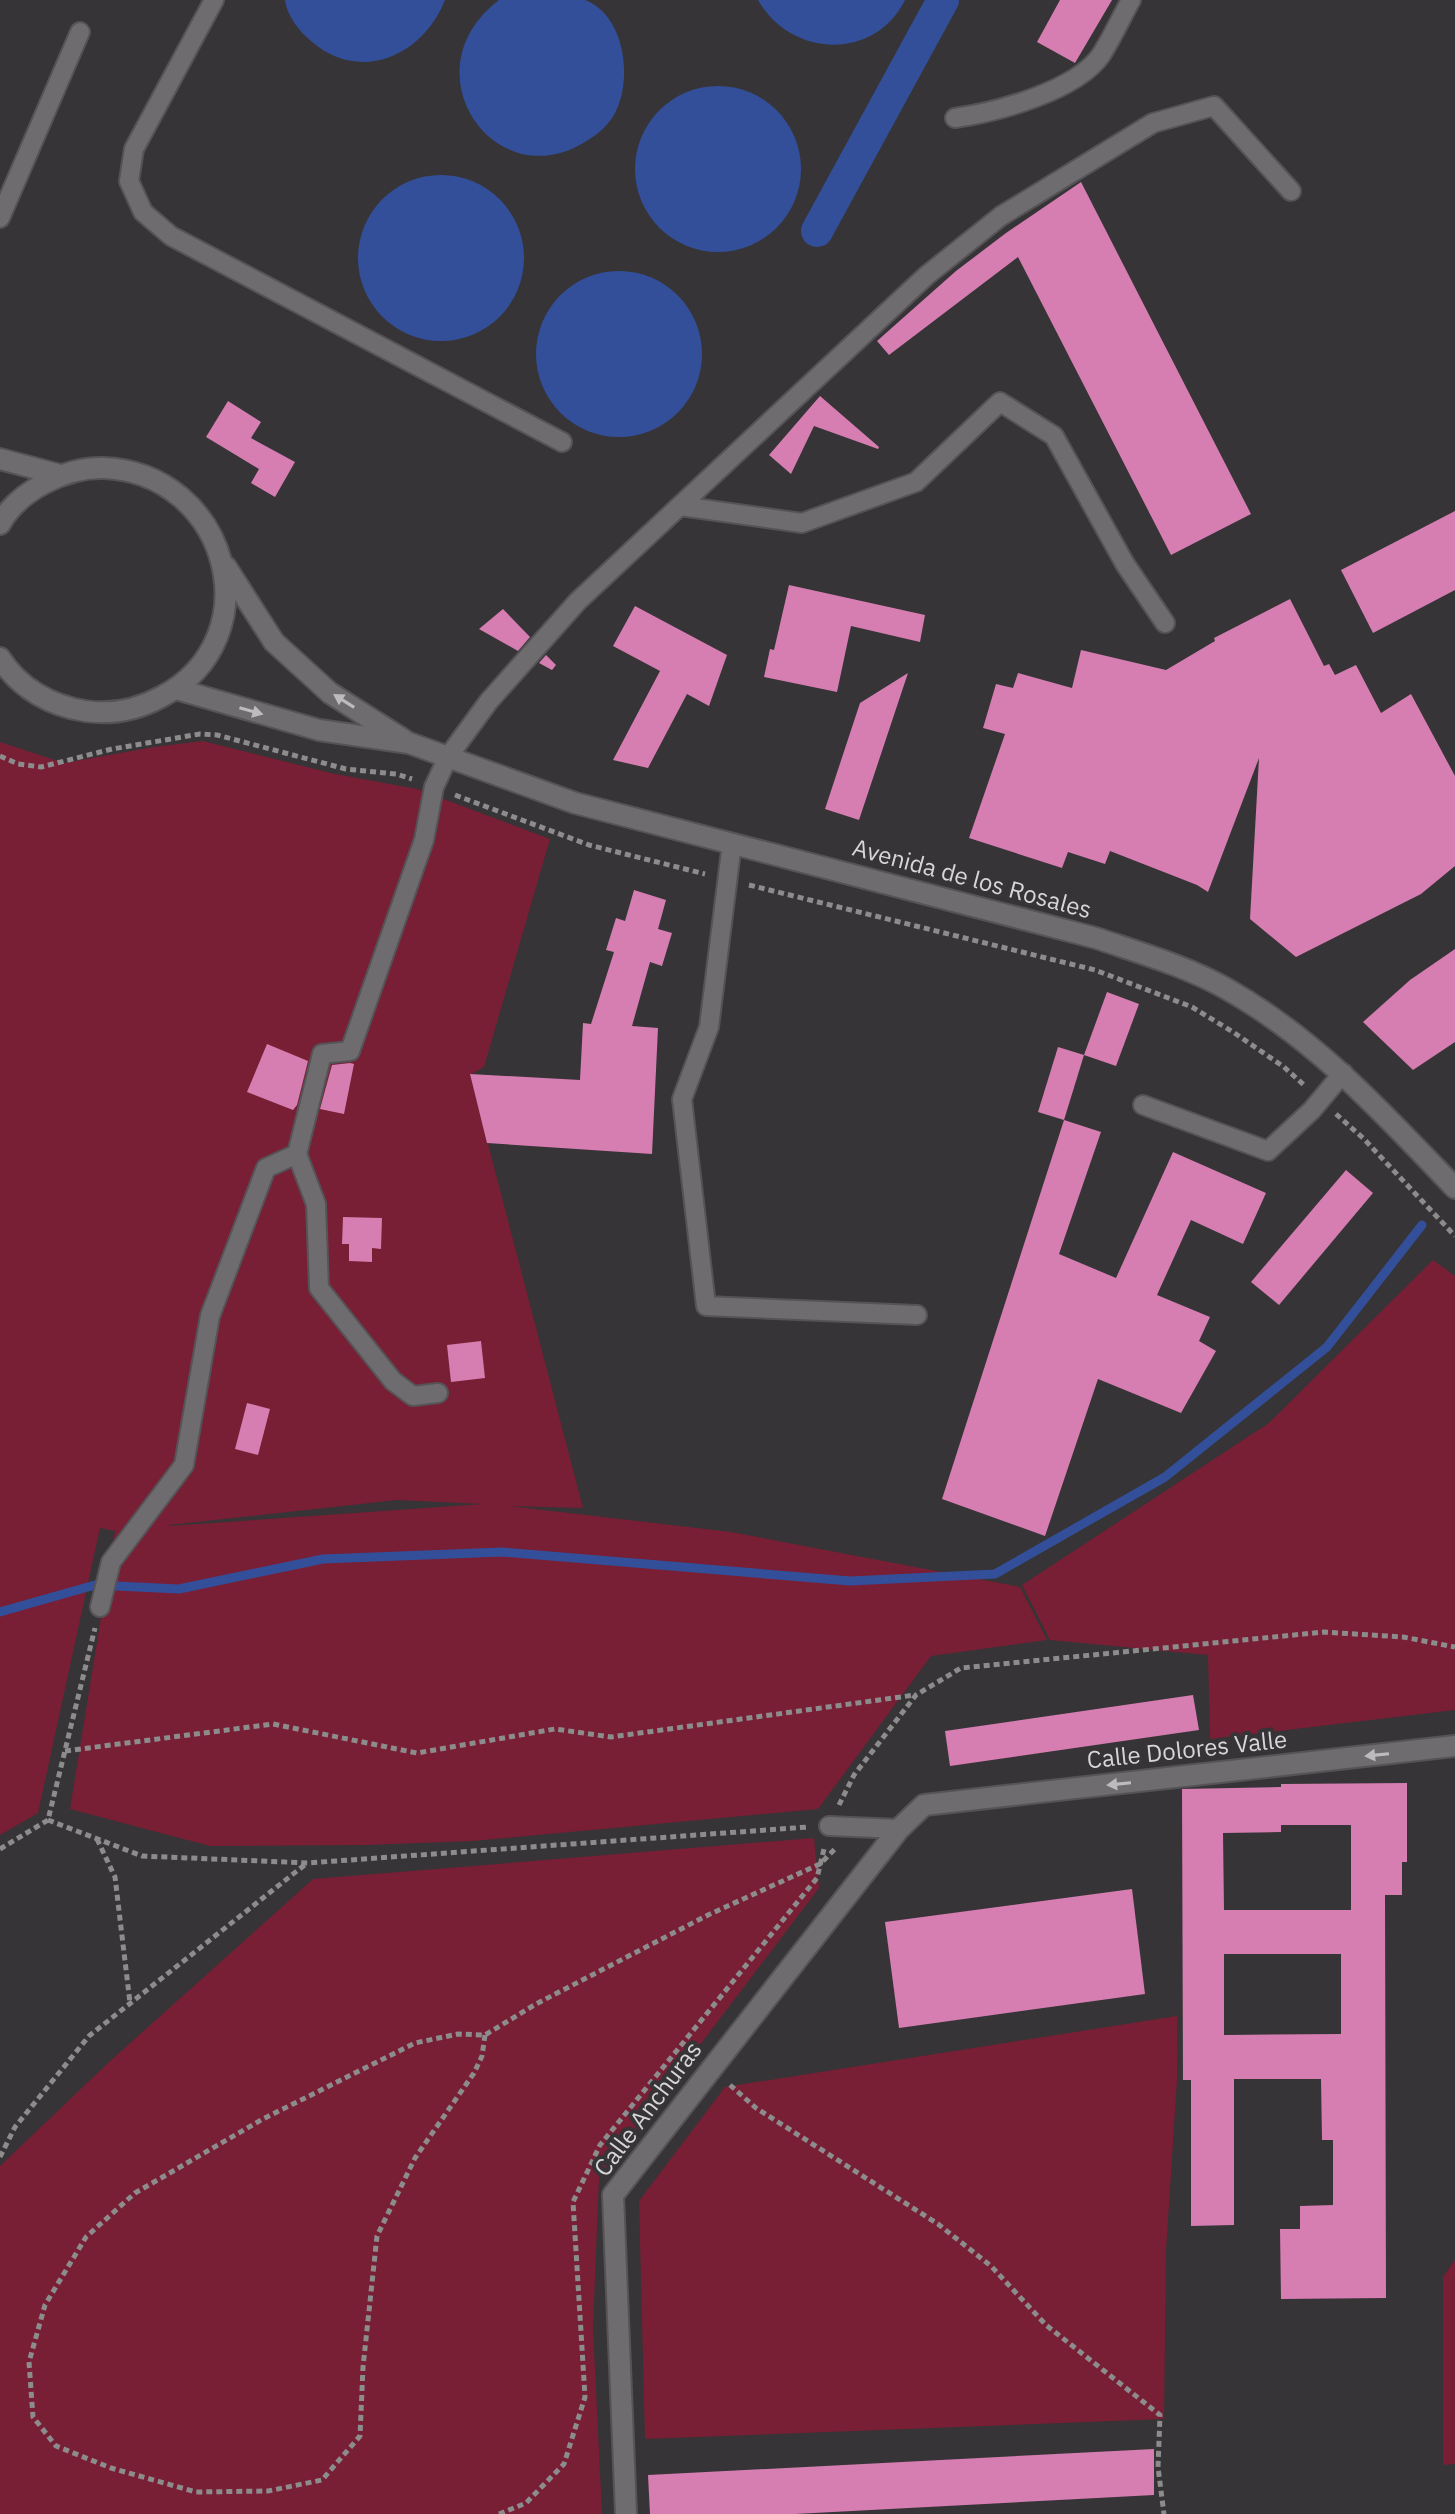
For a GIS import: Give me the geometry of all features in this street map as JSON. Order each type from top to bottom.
[{"type":"street","points":[[0,459],[60,475]]},
{"type":"street","points":[[0,524],[28,493],[60,475],[101,468],[143,474],[180,494],[207,525],[224,564],[226,599],[218,633],[201,665],[176,689],[141,708],[103,714],[64,708],[29,690],[0,658]]},
{"type":"street","name":"Avenida de los Rosales","points":[[224,564],[274,642],[330,693],[409,743]]},
{"type":"street","name":"Avenida de los Rosales","points":[[176,689],[319,730],[409,743],[575,803],[1096,938],[1165,961],[1225,988],[1289,1028],[1343,1073],[1455,1188]]},
{"type":"street","name":"Calle Dolores Valle","points":[[924,1805],[1455,1746]]},
{"type":"street","name":"Calle Anchuras","points":[[626,2514],[613,2195],[899,1829],[924,1805]]},
{"type":"lane","points":[[214,0],[134,149],[129,181],[143,212],[171,236],[562,442]]},
{"type":"lane","points":[[955,118],[983,114],[1059,89],[1099,57],[1131,0]]},
{"type":"lane","points":[[0,218],[80,32]]},
{"type":"lane","points":[[438,1393],[413,1396],[393,1381],[319,1288],[316,1204],[297,1154],[322,1054],[350,1051],[424,840],[434,787],[448,757],[489,701],[578,601],[937,268],[1001,216],[1153,123],[1214,106],[1291,191]]},
{"type":"lane","points":[[680,506],[802,523],[916,482],[1000,402],[1054,436],[1125,564],[1165,623]]},
{"type":"lane","points":[[732,843],[709,1027],[682,1099],[706,1306],[917,1315]]},
{"type":"lane","points":[[1143,1105],[1268,1151],[1343,1073]]},
{"type":"lane","points":[[100,1607],[111,1562],[184,1465],[210,1316],[266,1168],[297,1154]]},
{"type":"lane","points":[[829,1826],[899,1829]]},
{"type":"path","points":[[0,756],[18,764],[41,767],[112,749],[200,734],[217,735],[346,769],[396,774],[589,845],[1095,970],[1192,1007],[1284,1067],[1364,1139],[1455,1236]]},
{"type":"path","points":[[0,1849],[48,1820],[100,1607]]},
{"type":"path","points":[[48,1820],[142,1856],[308,1863],[829,1826],[854,1775],[916,1695],[961,1668],[1324,1632],[1403,1637],[1455,1647]]},
{"type":"path","points":[[65,1751],[273,1724],[417,1753],[555,1729],[611,1737],[916,1695]]},
{"type":"path","points":[[485,2035],[482,2056],[474,2073],[415,2158],[377,2236],[363,2367],[360,2436],[322,2480],[268,2491],[196,2492],[111,2468],[56,2446],[33,2417],[29,2362],[45,2305],[86,2237],[135,2193],[263,2119],[415,2043],[458,2034],[485,2035],[536,2004],[708,1915],[820,1864],[859,1827]]},
{"type":"path","points":[[97,1839],[115,1877],[130,2004]]},
{"type":"path","points":[[0,2157],[15,2127],[89,2036],[308,1863]]},
{"type":"path","points":[[723,2079],[756,2108],[938,2224],[991,2266],[1046,2325],[1160,2415],[1158,2467],[1164,2514]]},
{"type":"shaded area","points":[[203,741],[335,774],[417,789],[550,839],[484,1067],[470,1075],[583,1508],[509,1506],[731,1532],[1020,1587],[1047,1640],[931,1656],[818,1809],[473,1841],[210,1846],[70,1809],[115,1531],[100,1528],[38,1813],[0,1835],[0,742],[64,763]],"holes":[[[397,1500],[483,1504],[169,1526]]]},
{"type":"shaded area","points":[[1433,1260],[1455,1276],[1455,1710],[1210,1739],[1208,1655],[1050,1640],[1022,1585],[1269,1423]]},
{"type":"shaded area","points":[[814,1838],[819,1888],[599,2178],[593,2328],[602,2514],[0,2514],[0,2166],[108,2063],[313,1879]]},
{"type":"shaded area","points":[[1177,2016],[1177,2080],[1166,2250],[1164,2419],[645,2439],[639,2201],[725,2087]]},
{"type":"shaded area","points":[[1455,2260],[1455,2464],[1443,2465],[1443,2277]]},
{"type":"water","points":[[285,0],[445,0],[422,36],[388,58],[369,62],[350,61],[330,54],[311,41],[294,23]]},
{"type":"water","points":[[499,0],[585,0],[599,8],[609,19],[622,49],[624,83],[621,99],[602,129],[585,142],[552,155],[521,153],[494,140],[473,119],[462,91],[461,60],[472,29]]},
{"type":"water","points":[[758,0],[905,0],[891,20],[874,34],[854,42],[833,45],[811,42],[791,33],[773,19]]},
{"type":"water","points":[[718,86],[750,92],[777,110],[795,137],[801,169],[795,201],[777,228],[750,246],[718,252],[686,246],[659,228],[641,201],[635,169],[641,137],[659,110],[686,92]]},
{"type":"water","points":[[441,175],[473,181],[500,199],[518,226],[524,258],[518,290],[500,317],[473,335],[441,341],[409,335],[382,317],[364,290],[358,258],[364,226],[382,199],[409,181]]},
{"type":"water","points":[[619,271],[651,277],[678,295],[696,322],[702,354],[696,386],[678,413],[651,431],[619,437],[587,431],[560,413],[542,386],[536,354],[542,322],[560,295],[587,277]]},
{"type":"building","points":[[1060,0],[1112,0],[1075,63],[1037,42]]},
{"type":"building","points":[[1081,182],[1251,514],[1171,555],[1018,257],[889,355],[877,341],[956,271]]},
{"type":"building","points":[[820,396],[879,447],[814,426],[791,474],[769,455]]},
{"type":"building","points":[[228,401],[261,422],[251,438],[295,462],[275,497],[251,483],[259,469],[206,437]]},
{"type":"building","points":[[1455,511],[1455,590],[1373,633],[1341,570]]},
{"type":"building","points":[[789,585],[925,615],[920,642],[851,626],[837,692],[764,677],[770,649],[774,650]]},
{"type":"building","points":[[1290,599],[1324,666],[1329,664],[1335,675],[1356,665],[1381,713],[1411,694],[1455,776],[1455,866],[1421,894],[1296,957],[1250,919],[1259,758],[1208,892],[1110,851],[1105,864],[1068,852],[1062,868],[969,838],[1005,734],[983,728],[996,684],[1013,688],[1018,673],[1072,688],[1081,650],[1166,670],[1215,641],[1214,638]]},
{"type":"building","points":[[635,606],[727,655],[709,706],[687,694],[648,768],[613,760],[660,671],[613,646]]},
{"type":"building","points":[[503,609],[530,637],[518,651],[479,629]]},
{"type":"building","points":[[546,655],[556,665],[552,670],[539,663]]},
{"type":"building","points":[[908,673],[859,820],[825,809],[860,703]]},
{"type":"building","points":[[634,890],[666,900],[658,929],[672,933],[662,966],[650,962],[632,1026],[658,1028],[652,1154],[487,1143],[470,1074],[580,1080],[583,1023],[591,1024],[614,952],[606,950],[616,918],[625,921]]},
{"type":"building","points":[[1455,949],[1455,1042],[1413,1070],[1363,1022],[1410,980]]},
{"type":"building","points":[[1107,992],[1139,1004],[1116,1066],[1084,1055]]},
{"type":"building","points":[[267,1044],[308,1061],[293,1110],[247,1092]]},
{"type":"building","points":[[1058,1047],[1084,1055],[1064,1120],[1038,1112]]},
{"type":"building","points":[[354,1064],[344,1114],[320,1109],[332,1065]]},
{"type":"building","points":[[1064,1120],[1101,1132],[1059,1254],[1116,1278],[1173,1152],[1266,1193],[1243,1244],[1191,1220],[1157,1295],[1210,1317],[1199,1341],[1216,1351],[1181,1413],[1098,1379],[1045,1536],[942,1499]]},
{"type":"building","points":[[1346,1170],[1373,1193],[1279,1305],[1251,1282]]},
{"type":"building","points":[[343,1217],[382,1218],[381,1249],[372,1248],[372,1262],[349,1261],[349,1244],[342,1244]]},
{"type":"building","points":[[481,1341],[485,1378],[451,1382],[447,1345]]},
{"type":"building","points":[[247,1403],[270,1409],[258,1455],[235,1449]]},
{"type":"building","points":[[1193,1695],[1199,1730],[950,1766],[945,1731]]},
{"type":"building","points":[[1407,1783],[1407,1862],[1402,1862],[1402,1895],[1385,1895],[1386,2298],[1281,2299],[1280,2229],[1300,2229],[1300,2206],[1333,2205],[1333,2140],[1322,2140],[1321,2079],[1234,2079],[1234,2225],[1191,2226],[1191,2080],[1183,2080],[1182,1789],[1281,1787],[1281,1784]],"holes":[[[1281,1825],[1351,1825],[1351,1910],[1224,1910],[1223,1833],[1281,1832]],[[1224,1954],[1341,1954],[1341,2034],[1224,2035]]]},
{"type":"building","points":[[1132,1889],[1145,1994],[899,2028],[885,1922]]},
{"type":"building","points":[[1154,2449],[1154,2495],[795,2514],[650,2514],[648,2475]]},
{"type":"waterway","points":[[817,231],[943,0]]},
{"type":"waterway","points":[[0,1612],[95,1585],[179,1589],[323,1559],[502,1552],[850,1581],[995,1574],[1165,1477],[1327,1347],[1422,1225]]}]
